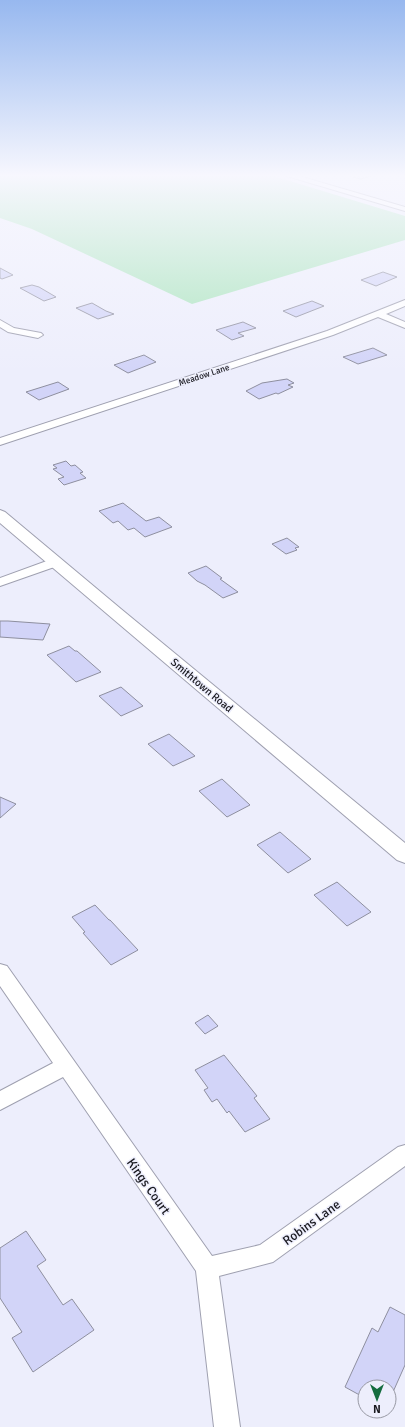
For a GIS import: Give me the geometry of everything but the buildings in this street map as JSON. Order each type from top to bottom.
[{"type":"street","name":"Meadow Lane","points":[[0,442],[310,340],[405,302]]},
{"type":"street","points":[[378,314],[405,325]]},
{"type":"street","points":[[0,323],[11,330],[38,335]]},
{"type":"street","name":"Smithtown Road","points":[[0,515],[405,855]]},
{"type":"street","points":[[0,582],[55,562]]},
{"type":"street","name":"Kings Court","points":[[0,971],[65,1066],[208,1268],[227,1427]]},
{"type":"street","points":[[0,1101],[65,1066]]},
{"type":"street","name":"Robins Lane","points":[[208,1268],[265,1254],[405,1154]]},
{"type":"green space","points":[[57,241],[403,241],[192,304]]}]
